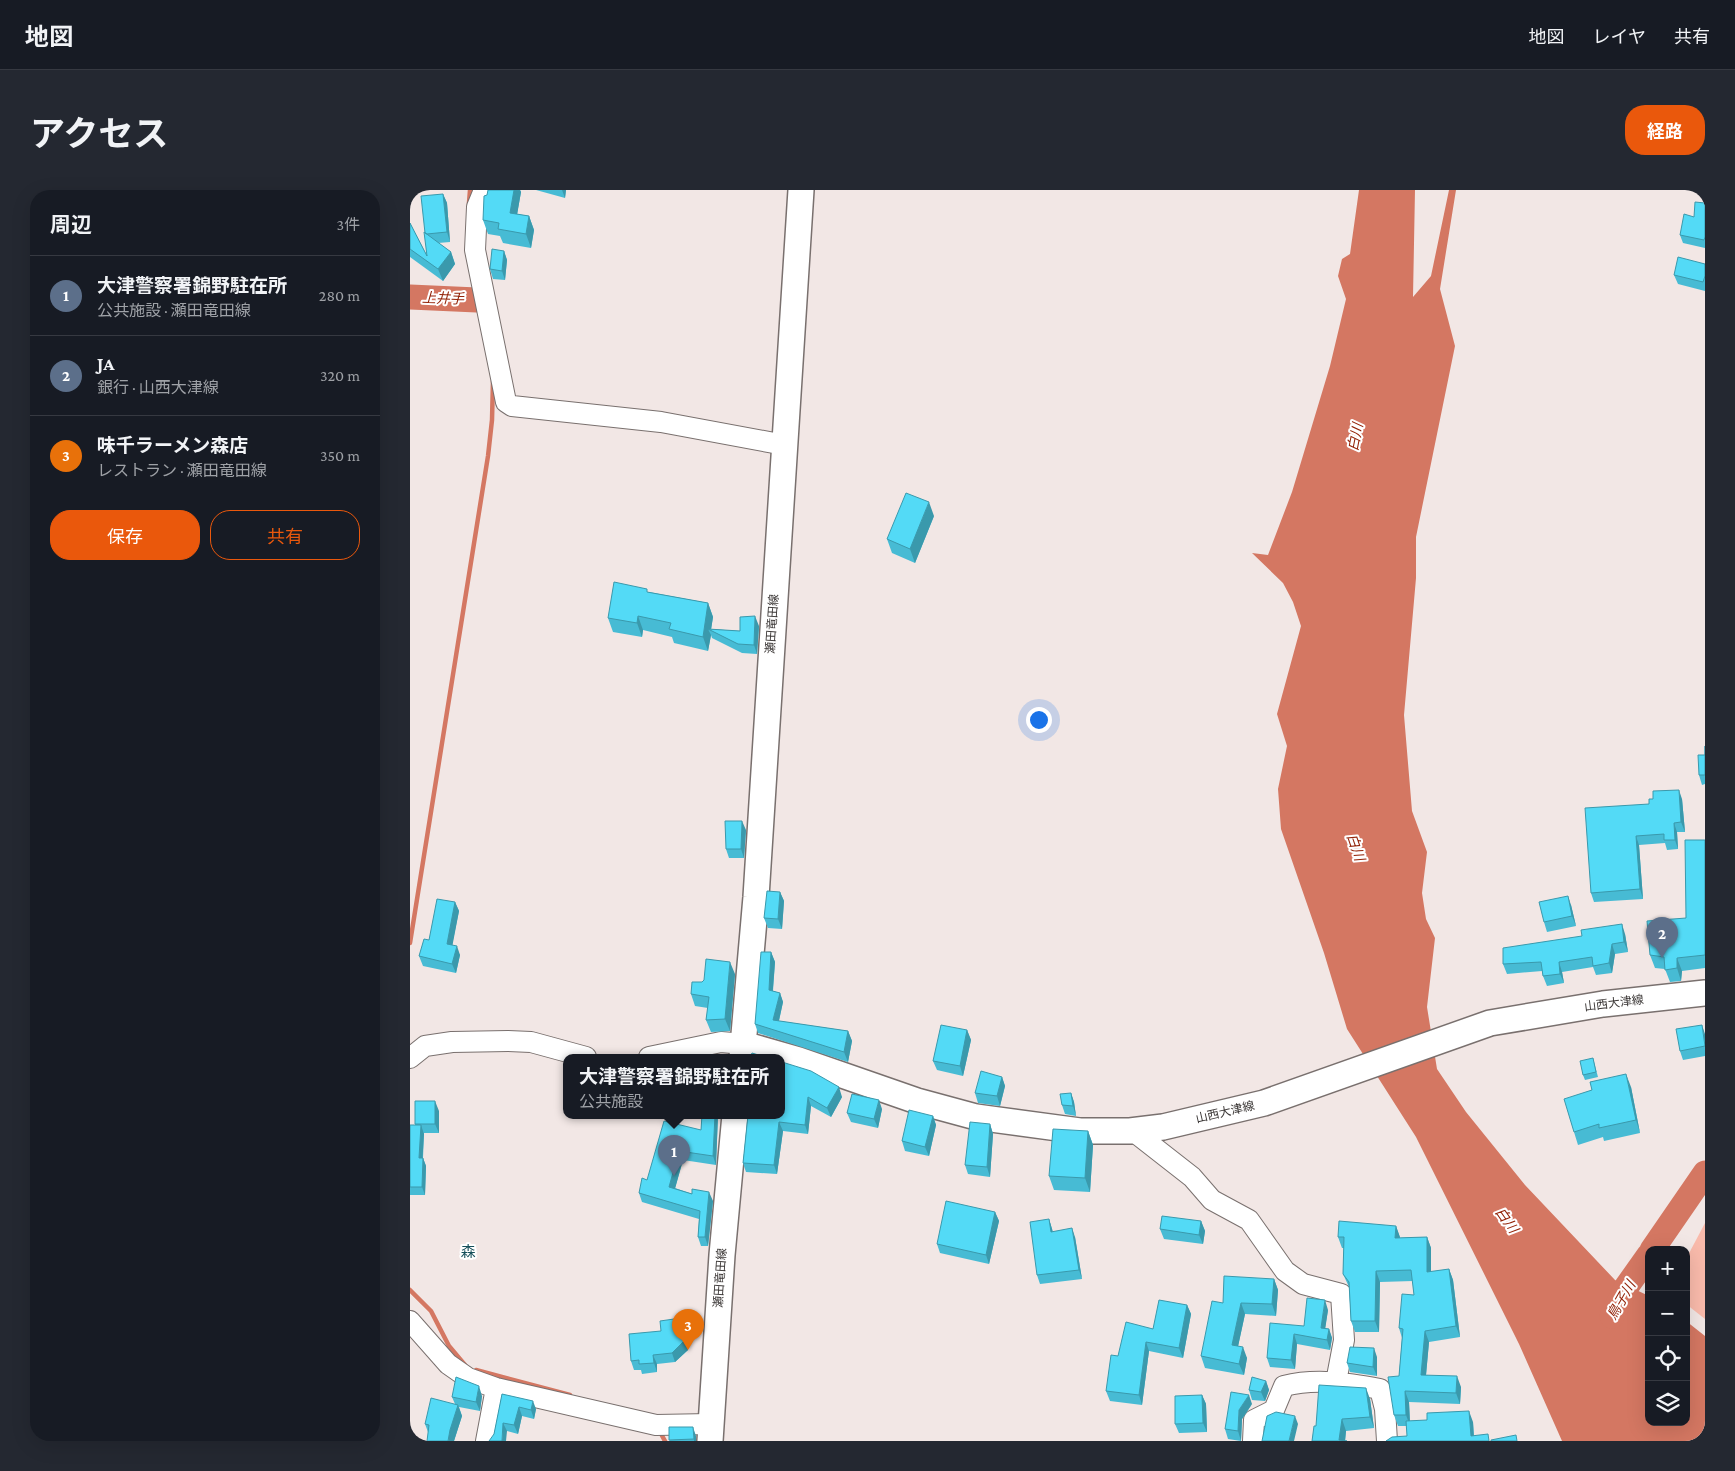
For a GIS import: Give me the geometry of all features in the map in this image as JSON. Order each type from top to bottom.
[{"type":"main road","name":"瀬田竜田線","points":[[742,1051],[756,896],[801,190]]},
{"type":"main road","name":"山西大津線","points":[[785,1058],[799,1060],[917,1101],[976,1117],[1080,1131],[1130,1131],[1163,1127],[1264,1103],[1490,1023],[1604,1004],[1705,993]]},
{"type":"main road","name":"山西大津線","points":[[742,1051],[761,1054]]},
{"type":"main road","name":"瀬田竜田線","points":[[710,1433],[722,1255],[735,1119]]},
{"type":"street","points":[[484,190],[478,207],[476,250],[506,402],[512,406],[661,422],[786,445]]},
{"type":"street","points":[[410,1058],[425,1046],[508,1041],[530,1042],[575,1054]]},
{"type":"street","points":[[663,1054],[721,1042],[742,1051]]},
{"type":"street","points":[[1130,1131],[1137,1134],[1192,1178],[1212,1200],[1248,1220],[1286,1271],[1303,1284],[1341,1294],[1344,1340],[1336,1382]]},
{"type":"street","points":[[410,1321],[448,1364],[468,1378],[496,1388],[656,1425],[710,1433]]},
{"type":"street","points":[[1253,1441],[1254,1420],[1274,1410],[1284,1386],[1299,1382],[1336,1382],[1380,1389],[1385,1409],[1387,1441]]},
{"type":"street","points":[[486,1441],[496,1388]]},
{"type":"shaded area","points":[[1705,1223],[1705,1319],[1690,1307],[1690,1251]]},
{"type":"water","name":"白川","points":[[1359,190],[1415,190],[1413,297],[1431,276],[1449,190],[1456,190],[1440,289],[1455,346],[1416,537],[1416,578],[1404,715],[1412,811],[1427,852],[1422,893],[1426,919],[1435,938],[1427,1007],[1437,1069],[1466,1112],[1525,1185],[1615,1280],[1645,1294],[1645,1426],[1690,1426],[1690,1324],[1705,1336],[1705,1441],[1562,1441],[1519,1344],[1416,1137],[1347,1029],[1324,953],[1281,829],[1278,789],[1287,746],[1277,714],[1301,626],[1293,602],[1283,583],[1252,553],[1268,555],[1292,492],[1330,366],[1346,299],[1338,276],[1342,259],[1350,254]]},
{"type":"building","points":[[488,190],[514,190],[510,213],[529,216],[526,234],[498,229],[499,223],[483,220],[484,196],[487,195]]},
{"type":"building","points":[[443,194],[447,232],[427,234],[425,233],[421,196]]},
{"type":"building","points":[[1695,202],[1705,203],[1704,240],[1680,235],[1684,214],[1694,217]]},
{"type":"building","points":[[410,223],[427,256],[424,232],[451,252],[438,269],[410,249]]},
{"type":"building","points":[[492,249],[504,251],[502,271],[490,269]]},
{"type":"building","points":[[1678,257],[1705,264],[1703,282],[1674,275]]},
{"type":"building","points":[[906,493],[929,502],[910,549],[887,539]]},
{"type":"building","points":[[614,582],[647,589],[647,592],[708,603],[703,637],[669,629],[671,623],[638,616],[637,623],[608,618]]},
{"type":"building","points":[[755,616],[754,645],[738,644],[708,629],[740,631],[740,617]]},
{"type":"building","points":[[1698,755],[1705,755],[1705,775],[1699,775]]},
{"type":"building","points":[[1679,790],[1681,822],[1674,823],[1675,840],[1664,840],[1664,834],[1636,836],[1640,889],[1591,893],[1585,808],[1649,804],[1649,799],[1653,799],[1653,791]]},
{"type":"building","points":[[725,821],[742,821],[741,849],[726,849]]},
{"type":"building","points":[[1685,840],[1705,840],[1705,955],[1677,958],[1677,968],[1665,970],[1664,957],[1650,955],[1647,921],[1686,918]]},
{"type":"building","points":[[767,891],[780,892],[778,919],[764,918]]},
{"type":"building","points":[[1568,896],[1572,916],[1544,922],[1539,902]]},
{"type":"building","points":[[437,899],[455,902],[447,944],[457,946],[452,964],[419,956],[424,939],[429,940]]},
{"type":"building","points":[[1622,924],[1624,942],[1612,944],[1609,963],[1593,966],[1592,957],[1559,962],[1560,974],[1543,976],[1541,962],[1503,964],[1503,948],[1582,936],[1581,930]]},
{"type":"building","points":[[761,952],[771,952],[769,990],[780,993],[773,1020],[848,1031],[844,1052],[755,1024]]},
{"type":"building","points":[[706,959],[730,962],[725,1019],[706,1020],[709,997],[691,994],[692,982],[702,982],[704,980]]},
{"type":"building","points":[[941,1025],[967,1030],[960,1066],[933,1061]]},
{"type":"building","points":[[1702,1025],[1705,1046],[1680,1051],[1676,1029]]},
{"type":"building","points":[[1593,1058],[1596,1072],[1583,1075],[1580,1061]]},
{"type":"building","points":[[785,1063],[811,1071],[839,1087],[827,1108],[808,1097],[805,1125],[779,1122],[774,1165],[743,1163],[748,1119],[785,1119]]},
{"type":"building","points":[[981,1071],[1002,1077],[997,1096],[975,1093]]},
{"type":"building","points":[[1626,1074],[1636,1120],[1599,1128],[1599,1124],[1574,1132],[1564,1099],[1592,1090],[1590,1082]]},
{"type":"building","points":[[1071,1093],[1073,1106],[1062,1105],[1060,1094]]},
{"type":"building","points":[[852,1094],[879,1100],[874,1119],[847,1113]]},
{"type":"building","points":[[415,1101],[435,1101],[435,1124],[415,1124]]},
{"type":"building","points":[[909,1110],[933,1116],[925,1147],[902,1141]]},
{"type":"building","points":[[702,1119],[715,1119],[713,1156],[679,1151],[669,1187],[692,1194],[692,1189],[709,1192],[705,1237],[698,1237],[700,1211],[639,1193],[642,1178],[647,1180],[664,1121],[701,1130]]},
{"type":"building","points":[[970,1122],[990,1124],[987,1167],[965,1165]]},
{"type":"building","points":[[410,1125],[421,1125],[419,1158],[423,1158],[422,1187],[410,1187]]},
{"type":"building","points":[[1053,1129],[1088,1131],[1085,1178],[1049,1176]]},
{"type":"building","points":[[946,1201],[995,1212],[986,1255],[937,1244]]},
{"type":"building","points":[[1162,1216],[1201,1221],[1199,1235],[1160,1229]]},
{"type":"building","points":[[1049,1219],[1051,1232],[1072,1228],[1079,1270],[1037,1275],[1030,1222]]},
{"type":"building","points":[[1339,1221],[1396,1226],[1395,1238],[1427,1237],[1427,1272],[1449,1269],[1456,1326],[1425,1331],[1421,1375],[1457,1376],[1456,1393],[1405,1391],[1406,1415],[1394,1415],[1388,1377],[1399,1376],[1403,1329],[1399,1328],[1402,1294],[1414,1295],[1411,1270],[1376,1271],[1375,1321],[1351,1321],[1349,1282],[1343,1274],[1344,1237],[1338,1237]]},
{"type":"building","points":[[1224,1276],[1274,1279],[1272,1304],[1241,1303],[1232,1345],[1243,1347],[1239,1364],[1201,1356],[1212,1301],[1223,1303]]},
{"type":"building","points":[[1307,1298],[1325,1300],[1321,1328],[1329,1329],[1327,1340],[1294,1334],[1291,1360],[1267,1358],[1270,1323],[1304,1326]]},
{"type":"building","points":[[1159,1300],[1187,1305],[1179,1348],[1146,1342],[1139,1395],[1106,1391],[1111,1355],[1118,1356],[1126,1322],[1153,1329]]},
{"type":"building","points":[[681,1318],[684,1341],[672,1353],[653,1355],[654,1363],[639,1364],[639,1360],[631,1361],[629,1334],[661,1331],[660,1321]]},
{"type":"building","points":[[1350,1347],[1374,1348],[1373,1367],[1347,1363]]},
{"type":"building","points":[[456,1377],[479,1386],[476,1402],[452,1397]]},
{"type":"building","points":[[1252,1377],[1266,1381],[1261,1392],[1249,1390]]},
{"type":"building","points":[[1319,1385],[1366,1388],[1370,1417],[1342,1419],[1339,1440],[1347,1441],[1312,1441],[1314,1426],[1316,1426]]},
{"type":"building","points":[[1231,1392],[1249,1395],[1239,1410],[1238,1431],[1225,1429]]},
{"type":"building","points":[[502,1394],[533,1401],[531,1410],[519,1407],[514,1425],[503,1423],[502,1441],[489,1441],[494,1434]]},
{"type":"building","points":[[1202,1395],[1203,1423],[1175,1424],[1175,1396]]},
{"type":"building","points":[[431,1398],[458,1405],[448,1441],[427,1441],[429,1425],[425,1424]]},
{"type":"building","points":[[1469,1411],[1471,1436],[1488,1434],[1489,1441],[1386,1441],[1392,1437],[1407,1436],[1406,1421],[1427,1420],[1427,1413]]},
{"type":"building","points":[[1276,1412],[1295,1416],[1289,1441],[1262,1441],[1267,1416]]},
{"type":"building","points":[[669,1427],[693,1427],[694,1439],[669,1440]]},
{"type":"building","points":[[1516,1435],[1517,1441],[1491,1441],[1491,1440]]},
{"type":"waterway","points":[[469,203],[470,190]]},
{"type":"waterway","name":"上井手","points":[[410,297],[477,300]]},
{"type":"waterway","points":[[410,943],[488,456],[492,420],[493,381]]},
{"type":"waterway","name":"鳥子川","points":[[1655,1246],[1705,1173]]},
{"type":"waterway","name":"鳥子川","points":[[1612,1316],[1627,1286],[1645,1261]]},
{"type":"waterway","points":[[410,1290],[431,1311],[449,1346],[465,1365]]},
{"type":"waterway","points":[[476,1370],[570,1395]]},
{"type":"waterway","points":[[660,1432],[665,1441]]},
{"type":"place","name":"JA","points":[[1662,958]]},
{"type":"place","name":"大津警察署錦野駐在所","points":[[674,1176]]},
{"type":"place","name":"味千ラーメン森店","points":[[688,1350]]},
{"type":"district","name":"森","points":[[468,1252]]}]
